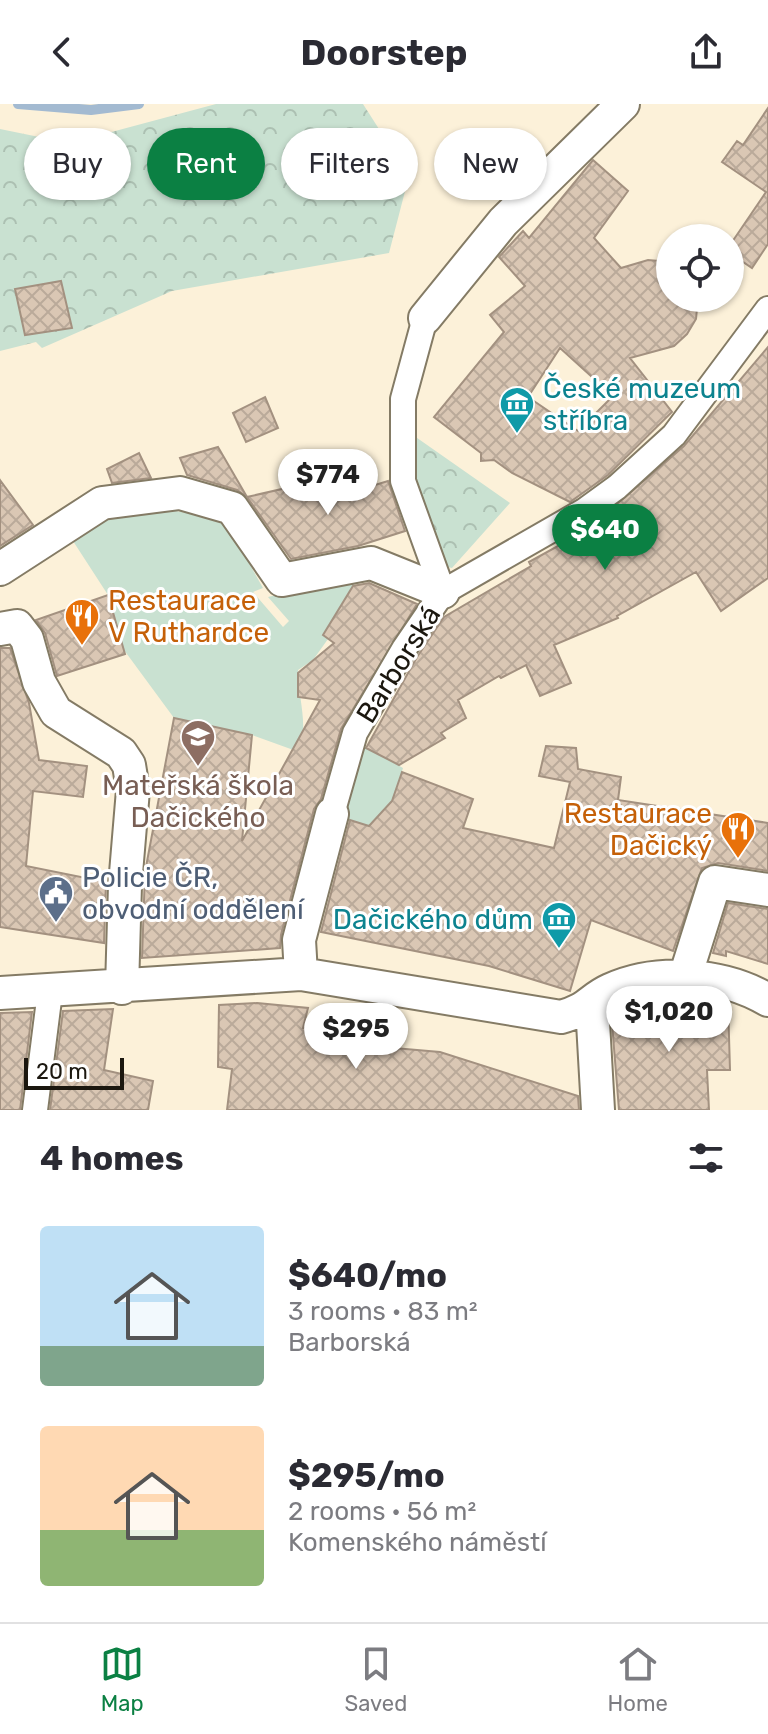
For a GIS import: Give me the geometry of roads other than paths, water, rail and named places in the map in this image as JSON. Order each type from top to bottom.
[{"type":"street","points":[[443,592],[403,481],[403,399],[425,318],[503,222],[623,104]]},
{"type":"street","name":"Barborská","points":[[301,974],[299,940],[355,733],[404,649],[443,592],[584,511],[617,487],[674,435],[768,309]]},
{"type":"street","points":[[0,569],[102,503],[180,493],[232,508],[282,580],[371,563],[443,592]]},
{"type":"street","points":[[0,629],[17,626],[27,639],[39,682],[56,712],[121,753],[129,765],[133,790],[125,885],[122,988]]},
{"type":"street","points":[[685,977],[715,882],[768,890]]},
{"type":"street","points":[[0,993],[122,988],[301,974],[561,1017],[592,1005],[608,991],[685,977],[746,987],[768,1000]]},
{"type":"street","points":[[35,1110],[50,992]]},
{"type":"street","points":[[592,1005],[598,1110]]},
{"type":"waterway","points":[[18,104],[91,110],[139,104]]},
{"type":"place","name":"České muzeum stříbra","points":[[517,435]]},
{"type":"place","name":"Restaurace V Ruthardce","points":[[82,647]]},
{"type":"place","name":"Mateřská škola Dačického","points":[[198,768]]},
{"type":"place","name":"Restaurace Dačický","points":[[738,860]]},
{"type":"place","name":"Policie ČR, obvodní oddělení","points":[[56,924]]},
{"type":"place","name":"Dačického dům","points":[[559,950]]}]
